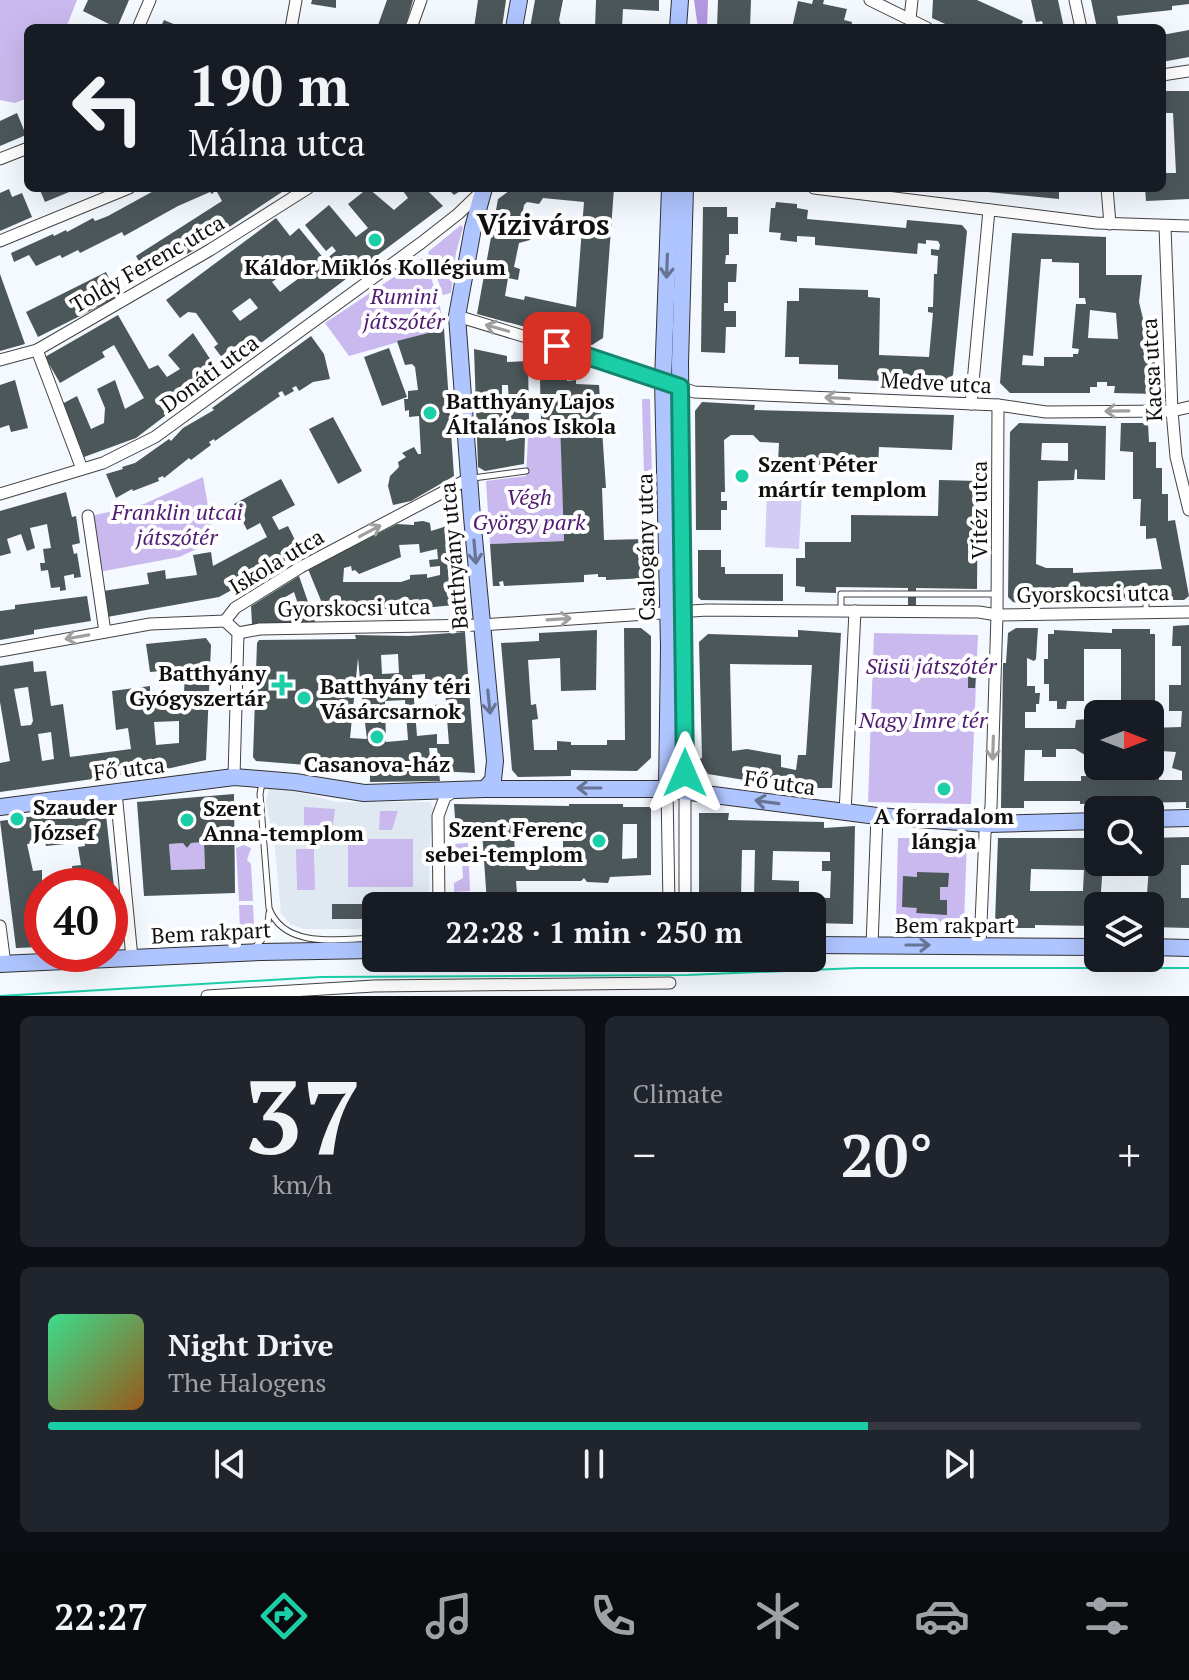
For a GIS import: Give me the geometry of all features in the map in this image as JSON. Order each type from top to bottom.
[{"type":"street","points":[[140,24],[150,0]]},
{"type":"street","points":[[292,24],[296,0]]},
{"type":"street","points":[[412,24],[421,0]]},
{"type":"street","points":[[515,24],[519,0]]},
{"type":"street","points":[[679,24],[682,0]]},
{"type":"street","points":[[870,0],[919,24]]},
{"type":"street","points":[[910,19],[912,0]]},
{"type":"street","points":[[1075,0],[1080,24]]},
{"type":"street","points":[[1166,74],[1189,71]]},
{"type":"street","points":[[0,159],[24,150]]},
{"type":"street","points":[[0,241],[119,192]]},
{"type":"street","name":"Toldy Ferenc utca","points":[[0,360],[37,350],[210,250],[302,192]]},
{"type":"street","name":"Donáti utca","points":[[0,494],[103,463],[155,437],[421,243],[481,192]]},
{"type":"street","name":"Batthyány utca","points":[[483,192],[473,228],[457,316],[468,479],[495,761],[493,780],[485,789]]},
{"type":"street","name":"Csalogány utca","points":[[670,192],[663,381],[685,790],[685,892]]},
{"type":"street","name":"Csalogány utca","points":[[669,892],[667,789],[676,612],[685,192]]},
{"type":"street","points":[[846,192],[1110,224],[1189,226]]},
{"type":"street","points":[[1107,192],[1110,224]]},
{"type":"street","points":[[971,404],[989,210]]},
{"type":"street","name":"Kacsa utca","points":[[1165,227],[1172,411],[1176,457],[1189,510]]},
{"type":"street","name":"Medve utca","points":[[457,316],[625,367],[694,392],[998,405],[1046,412],[1172,411],[1189,407]]},
{"type":"street","points":[[37,350],[82,469]]},
{"type":"street","name":"Vitéz utca","points":[[997,615],[998,405]]},
{"type":"street","name":"Iskola utca","points":[[0,651],[182,621],[225,621],[235,608],[301,567],[468,479]]},
{"type":"street","points":[[88,516],[105,632]]},
{"type":"street","points":[[845,813],[855,611],[979,612],[997,615],[991,807],[987,824],[980,945]]},
{"type":"street","name":"Gyorskocsi utca","points":[[238,633],[260,629],[481,625],[676,612],[855,611]]},
{"type":"street","name":"Gyorskocsi utca","points":[[997,615],[1189,612]]},
{"type":"street","points":[[225,621],[238,633],[234,777]]},
{"type":"street","name":"Fő utca","points":[[0,807],[234,777],[364,793],[485,789],[667,789],[877,816],[987,824],[1084,821]]},
{"type":"street","points":[[439,892],[438,816],[445,797],[455,791]]},
{"type":"street","points":[[116,792],[132,958]]},
{"type":"street","points":[[872,945],[877,816]]},
{"type":"street","points":[[1164,819],[1189,818]]},
{"type":"street","points":[[0,926],[2,964]]},
{"type":"street","name":"Bem rakpart","points":[[826,945],[1084,947]]},
{"type":"street","points":[[1164,947],[1189,948]]},
{"type":"street","name":"Bem rakpart","points":[[2,964],[243,952],[362,950]]},
{"type":"street","points":[[207,996],[374,986],[670,983]]},
{"type":"lane","points":[[468,479],[526,471]]},
{"type":"lane","points":[[841,611],[842,590],[997,594]]},
{"type":"lane","points":[[1146,599],[1146,613]]},
{"type":"lane","points":[[243,952],[260,944],[267,934],[269,908],[260,794],[264,779]]},
{"type":"lane","points":[[269,908],[281,926],[293,934],[328,940],[362,939]]},
{"type":"green space","points":[[0,0],[77,0],[68,24],[24,24],[24,100],[15,103],[0,100]]},
{"type":"green space","points":[[461,225],[463,228],[451,293],[443,295],[428,252]]},
{"type":"green space","name":"Rumini játszótér","points":[[424,257],[439,301],[444,329],[349,356],[325,323]]},
{"type":"green space","points":[[642,399],[650,399],[652,476],[644,476]]},
{"type":"green space","name":"Végh György park","points":[[561,435],[564,541],[490,544],[486,481],[526,476],[528,437]]},
{"type":"green space","name":"Franklin utcai játszótér","points":[[203,477],[214,541],[179,557],[99,572],[91,516],[144,504]]},
{"type":"green space","name":"Nagy Imre tér","points":[[874,633],[978,635],[971,804],[868,802]]},
{"type":"green space","points":[[304,806],[336,808],[333,826],[303,825]]},
{"type":"green space","points":[[379,811],[399,811],[392,831],[379,831]]},
{"type":"green space","points":[[898,838],[967,838],[964,924],[896,924]]},
{"type":"green space","points":[[348,839],[413,839],[413,888],[348,888]]},
{"type":"green space","points":[[204,842],[205,869],[171,870],[169,844],[183,843],[187,848],[191,843]]},
{"type":"green space","points":[[468,843],[470,891],[454,892],[454,883],[463,878],[462,862],[453,859],[452,844]]},
{"type":"green space","points":[[244,845],[251,848],[247,860],[251,864],[253,901],[239,901],[236,848]]},
{"type":"green space","points":[[314,848],[316,890],[297,890],[295,849]]},
{"type":"green space","points":[[239,905],[253,905],[254,925],[247,931],[240,931]]},
{"type":"shaded area","points":[[694,0],[708,0],[707,24],[697,24]]},
{"type":"shaded area","points":[[767,490],[802,491],[799,549],[765,547]]},
{"type":"shaded area","points":[[274,786],[337,802],[430,802],[434,821],[430,839],[429,892],[362,892],[362,904],[333,904],[333,919],[362,919],[362,929],[303,929],[290,924],[281,913],[275,849],[266,801],[269,789]],"holes":[[[304,807],[335,809],[333,825],[304,825]],[[380,811],[398,811],[392,830],[379,830]],[[348,839],[413,839],[413,887],[348,887]],[[296,849],[314,849],[315,890],[297,890]]]},
{"type":"building","points":[[88,0],[129,0],[119,24],[109,24],[83,11]]},
{"type":"building","points":[[312,0],[336,0],[336,8],[311,4]]},
{"type":"building","points":[[387,0],[413,0],[406,24],[378,24]]},
{"type":"building","points":[[478,0],[506,0],[503,24],[475,24]]},
{"type":"building","points":[[535,0],[563,0],[560,24],[531,24]]},
{"type":"building","points":[[596,0],[659,0],[659,11],[623,9],[622,24],[595,24]]},
{"type":"building","points":[[718,0],[751,0],[750,24],[717,24]]},
{"type":"building","points":[[813,0],[824,0],[823,4],[847,9],[844,20],[852,24],[793,24],[798,1],[812,4]]},
{"type":"building","points":[[933,0],[977,0],[1023,21],[1022,24],[945,24],[932,18]]},
{"type":"building","points":[[1031,0],[1058,0],[1063,24],[1036,22]]},
{"type":"building","points":[[1091,0],[1189,0],[1189,4],[1172,6],[1172,10],[1117,16],[1118,24],[1096,24]]},
{"type":"building","points":[[1189,30],[1189,57],[1166,61],[1166,34]]},
{"type":"building","points":[[1166,91],[1189,91],[1189,199],[1146,201],[1145,192],[1166,192],[1166,173],[1176,173],[1173,113],[1166,113]]},
{"type":"building","points":[[17,113],[24,136],[0,146],[0,121]]},
{"type":"building","points":[[9,189],[12,197],[22,193],[32,217],[0,231],[0,193]]},
{"type":"building","points":[[41,192],[69,192],[45,202]]},
{"type":"building","points":[[152,192],[210,192],[124,236],[122,232],[80,253],[78,250],[62,258],[60,255],[36,266],[29,255],[14,262],[11,253],[53,234],[67,232],[93,218],[95,221]]},
{"type":"building","points":[[217,192],[282,192],[196,249],[147,276],[136,256],[222,201]]},
{"type":"building","points":[[363,192],[373,192],[394,210],[408,198],[404,192],[429,192],[443,206],[229,367],[214,347],[218,344],[196,313],[188,312],[180,318],[166,300],[276,218],[290,236],[299,228],[325,260],[336,251],[332,246],[326,251],[305,225],[329,205],[356,237],[368,228],[348,204]],"holes":[[[294,266],[302,276],[280,292],[272,282]],[[250,298],[258,308],[240,321],[232,311]]]},
{"type":"building","points":[[508,192],[614,192],[603,338],[592,345],[477,314],[498,199]],"holes":[[[543,198],[584,202],[576,307],[525,296],[524,300],[505,296],[508,278],[518,280],[520,269],[514,267],[519,243],[530,240],[532,230],[520,228],[527,202],[539,204]]]},
{"type":"building","points":[[988,192],[1059,192],[1059,199]]},
{"type":"building","points":[[776,202],[797,204],[797,208],[808,210],[807,219],[906,228],[907,220],[962,225],[967,231],[953,375],[943,384],[838,379],[838,365],[799,364],[799,357],[785,357],[787,301],[799,301],[799,288],[868,290],[868,297],[880,298],[879,355],[929,357],[933,313],[928,312],[928,307],[933,307],[938,256],[931,255],[931,249],[939,250],[940,245],[938,241],[918,243],[917,254],[815,245],[815,237],[797,236],[797,242],[780,240],[781,233],[769,232],[771,208],[775,208]]},
{"type":"building","points":[[703,207],[727,207],[727,217],[738,217],[738,234],[729,234],[729,255],[726,255],[725,264],[737,264],[736,282],[728,282],[728,303],[724,303],[724,311],[736,311],[736,327],[726,327],[725,353],[701,352]]},
{"type":"building","points":[[1012,233],[1106,237],[1106,275],[1142,275],[1139,302],[1152,356],[1155,356],[1155,366],[1158,366],[1157,394],[1114,393],[1115,386],[1107,386],[1107,382],[1097,382],[1097,387],[1090,387],[1090,393],[1010,393],[1000,383]],"holes":[[[1041,259],[1079,263],[1079,298],[1085,298],[1086,304],[1076,304],[1072,348],[1079,349],[1073,357],[1044,357],[1044,366],[1022,365],[1023,355],[1033,356]],[[1090,310],[1116,313],[1118,339],[1088,338]]]},
{"type":"building","points":[[106,272],[118,297],[38,337],[26,312]]},
{"type":"building","points":[[0,274],[25,344],[0,351]]},
{"type":"building","points":[[118,315],[149,369],[158,365],[167,377],[180,369],[168,355],[193,333],[220,374],[136,438],[84,457],[62,404],[77,396],[91,429],[104,423],[105,408],[97,389],[115,380],[125,409],[144,398],[114,345],[102,352],[105,357],[60,383],[45,357]]},
{"type":"building","name":"Batthyány Lajos Általános Iskola","points":[[444,329],[454,476],[411,501],[393,505],[388,486],[390,476],[399,467],[398,462],[406,457],[402,453],[414,447],[421,454],[419,416],[409,417],[404,399],[408,399],[408,391],[418,390],[415,367],[405,365],[397,341]]},
{"type":"building","points":[[311,336],[324,354],[330,379],[313,382],[299,391],[296,386],[285,396],[282,391],[278,393],[280,396],[215,441],[209,442],[211,445],[164,478],[116,498],[106,474],[135,463],[169,439],[171,441],[183,428],[214,410],[212,408]]},
{"type":"building","points":[[389,348],[407,397],[382,406],[364,357]]},
{"type":"building","points":[[474,349],[507,356],[507,362],[528,361],[529,422],[505,425],[506,441],[525,437],[524,464],[485,471],[478,467]],"holes":[[[502,385],[508,385],[509,408],[502,409]]]},
{"type":"building","points":[[567,378],[567,381],[576,380],[576,384],[599,385],[606,488],[602,488],[604,540],[646,539],[647,578],[606,580],[598,574],[584,575],[584,582],[504,586],[503,581],[499,582],[500,586],[493,586],[490,544],[564,541],[560,420],[541,421],[540,379]]},
{"type":"building","points":[[15,380],[28,428],[11,432],[9,425],[0,428],[0,385]]},
{"type":"building","points":[[702,402],[755,405],[754,410],[954,415],[952,450],[879,447],[878,467],[778,463],[779,443],[760,442],[753,435],[731,435],[724,440],[725,492],[721,492],[721,501],[727,501],[727,510],[721,510],[721,530],[696,530],[695,411]]},
{"type":"building","points":[[333,417],[362,471],[338,484],[309,429]]},
{"type":"building","points":[[1019,423],[1106,426],[1105,480],[1077,479],[1075,469],[1074,480],[1038,481],[1036,564],[1046,568],[1073,568],[1073,573],[1162,569],[1156,538],[1146,539],[1146,526],[1140,526],[1141,499],[1133,499],[1133,452],[1120,451],[1121,423],[1148,423],[1149,442],[1156,442],[1156,468],[1162,468],[1162,494],[1168,494],[1168,521],[1175,520],[1189,596],[1184,600],[1050,602],[1043,599],[1013,602],[1008,597],[1010,432]],"holes":[[[1042,443],[1068,443],[1068,461],[1041,460]]]},
{"type":"building","points":[[281,479],[295,505],[272,517],[279,530],[288,526],[301,552],[219,597],[107,617],[103,591],[149,584],[147,573],[165,570],[166,579],[197,575],[193,555],[211,552],[213,566],[267,537],[260,523],[247,530],[234,504]]},
{"type":"building","points":[[939,480],[978,481],[977,589],[916,588],[916,605],[908,605],[908,588],[836,587],[836,593],[805,592],[805,587],[796,586],[796,558],[805,558],[805,542],[851,542],[851,515],[938,516]]},
{"type":"building","points":[[66,492],[72,517],[76,516],[80,543],[72,545],[74,554],[77,553],[81,577],[74,578],[74,574],[64,576],[66,590],[60,591],[60,587],[51,588],[48,570],[41,571],[40,563],[45,563],[43,549],[51,548],[47,524],[30,528],[35,548],[27,551],[21,534],[7,539],[11,553],[0,556],[0,511]]},
{"type":"building","points":[[414,522],[430,523],[431,531],[447,526],[449,548],[450,545],[459,544],[465,604],[402,610],[367,608],[367,612],[351,612],[351,608],[343,608],[343,611],[337,610],[337,607],[324,608],[308,569],[397,524],[414,525]],"holes":[[[419,544],[420,553],[437,549],[438,559],[429,560],[430,567],[440,566],[440,575],[427,578],[427,574],[410,575],[410,579],[401,582],[343,582],[344,568],[351,566],[352,571],[359,574],[401,557],[399,545]]]},
{"type":"building","points":[[698,550],[721,550],[721,567],[725,567],[725,574],[783,574],[783,601],[701,600],[698,597]]},
{"type":"building","points":[[299,576],[315,622],[252,624],[251,606]],"holes":[[[294,592],[299,607],[282,607],[280,600]]]},
{"type":"building","points":[[87,596],[91,621],[34,630],[34,634],[0,640],[0,611],[15,609],[15,605]]},
{"type":"building","points":[[1189,625],[1189,808],[1186,808],[1186,802],[1164,802],[1164,796],[1084,796],[1084,804],[1080,804],[1080,801],[1024,801],[1024,808],[1001,808],[1003,663],[1006,663],[1008,633],[1016,628],[1038,628],[1036,659],[1027,658],[1027,686],[1035,686],[1035,693],[1040,693],[1039,704],[1036,704],[1036,712],[1025,712],[1025,728],[1075,728],[1076,720],[1084,719],[1084,754],[1075,749],[1056,749],[1056,757],[1042,757],[1042,750],[1025,750],[1024,781],[1081,781],[1081,776],[1084,780],[1182,780],[1182,771],[1172,768],[1176,752],[1164,751],[1164,728],[1181,727],[1182,711],[1169,711],[1169,685],[1181,685],[1181,646],[1172,646],[1173,626]]},
{"type":"building","points":[[624,628],[641,628],[651,636],[651,758],[637,771],[571,770],[571,776],[518,777],[512,770],[501,643],[539,641],[539,633],[597,630],[596,690],[561,691],[560,658],[528,660],[531,705],[536,704],[538,719],[532,720],[534,750],[557,750],[557,741],[571,742],[571,745],[607,745],[607,740],[625,740]]},
{"type":"building","points":[[1112,629],[1150,629],[1150,634],[1155,634],[1155,700],[1121,700],[1121,649],[1084,649],[1084,701],[1067,701],[1066,709],[1057,709],[1057,701],[1049,701],[1049,684],[1044,684],[1048,634],[1054,634],[1054,630],[1112,633]]},
{"type":"building","points":[[798,630],[841,633],[832,788],[793,788],[708,774],[699,759],[702,758],[699,642],[708,634],[798,637]],"holes":[[[730,664],[812,665],[806,755],[798,755],[796,770],[781,767],[781,755],[747,749],[732,751]]]},
{"type":"building","points":[[465,632],[475,773],[439,771],[440,781],[370,782],[370,770],[256,761],[253,757],[259,640],[356,639],[355,635],[409,636]],"holes":[[[398,654],[399,673],[382,674],[381,655]],[[358,658],[367,739],[350,738]],[[425,674],[425,683],[445,681],[446,704],[435,705],[436,719],[447,719],[449,744],[437,744],[437,734],[417,736],[412,675]],[[405,700],[408,740],[386,742],[385,701]],[[429,748],[437,748],[438,756],[430,757]]]},
{"type":"building","points":[[206,638],[211,645],[206,760],[171,768],[0,792],[0,763],[10,761],[0,702],[0,666],[33,661],[34,672],[46,671],[51,706],[63,704],[70,757],[131,749],[128,728],[116,730],[112,691],[150,686],[150,692],[184,694],[185,669],[150,672],[146,644]],"holes":[[[28,687],[33,721],[31,725],[21,726],[14,689]],[[179,721],[179,743],[156,745],[154,722]],[[51,732],[54,759],[42,761],[38,734]]]},
{"type":"building","points":[[968,675],[976,675],[975,688],[968,688]]},
{"type":"building","points":[[234,794],[235,893],[144,896],[137,802]],"holes":[[[204,842],[205,869],[171,870],[169,844],[183,843],[187,848],[191,843]]]},
{"type":"building","points":[[454,804],[623,804],[623,807],[651,807],[651,875],[610,877],[608,883],[587,882],[584,878],[581,881],[516,881],[517,892],[486,892],[482,831],[456,831]],"holes":[[[623,824],[637,824],[637,858],[622,859]],[[514,833],[563,834],[563,852],[573,853],[573,857],[515,858]]]},
{"type":"building","points":[[105,806],[112,868],[72,868],[81,865],[78,847],[85,846],[84,836],[64,839],[65,844],[27,844],[32,868],[24,868],[24,948],[16,948],[0,821]]},
{"type":"building","points":[[699,813],[729,813],[728,820],[824,822],[824,828],[855,826],[853,924],[826,923],[826,898],[830,898],[831,871],[822,871],[822,861],[830,861],[830,852],[773,851],[772,880],[799,881],[799,892],[754,892],[755,850],[742,850],[741,892],[699,892]]},
{"type":"building","points":[[1189,837],[1189,865],[1181,865],[1181,898],[1189,898],[1189,928],[1164,927],[1164,892],[1147,892],[1148,876],[1164,876],[1164,838]]},
{"type":"building","points":[[998,838],[1084,838],[1084,870],[1084,876],[1102,876],[1101,892],[1084,892],[1084,926],[1004,928],[1004,923],[995,923]],"holes":[[[1031,869],[1084,870],[1083,891],[1030,891]]]},
{"type":"building","points":[[917,872],[949,873],[948,887],[940,887],[940,900],[947,900],[947,915],[916,913],[917,908],[902,907],[903,876],[917,877]]},
{"type":"building","points":[[332,904],[362,904],[362,919],[332,919]]},
{"type":"tram line","points":[[0,996],[321,977],[687,975],[858,968],[1189,968]]},
{"type":"place","name":"Káldor Miklós Kollégium","points":[[375,240]]},
{"type":"place","name":"Batthyány Lajos Általános Iskola","points":[[430,413]]},
{"type":"place","name":"Szent Péter mártír templom","points":[[742,476]]},
{"type":"place","name":"Batthyány Gyógyszertár","points":[[282,685]]},
{"type":"place","name":"Batthyány téri Vásárcsarnok","points":[[304,698]]},
{"type":"place","name":"Casanova-ház","points":[[377,737]]},
{"type":"place","name":"A forradalom lángja","points":[[944,789]]},
{"type":"place","name":"Szauder József","points":[[17,819]]},
{"type":"place","name":"Szent Anna-templom","points":[[187,820]]},
{"type":"place","name":"Szent Ferenc sebei-templom","points":[[599,841]]},
{"type":"district","name":"Víziváros","points":[[543,224]]},
{"type":"route","points":[[557,346],[680,387],[685,773]]},
{"type":"park label","name":"Süsü játszótér","points":[[931,665]]}]
